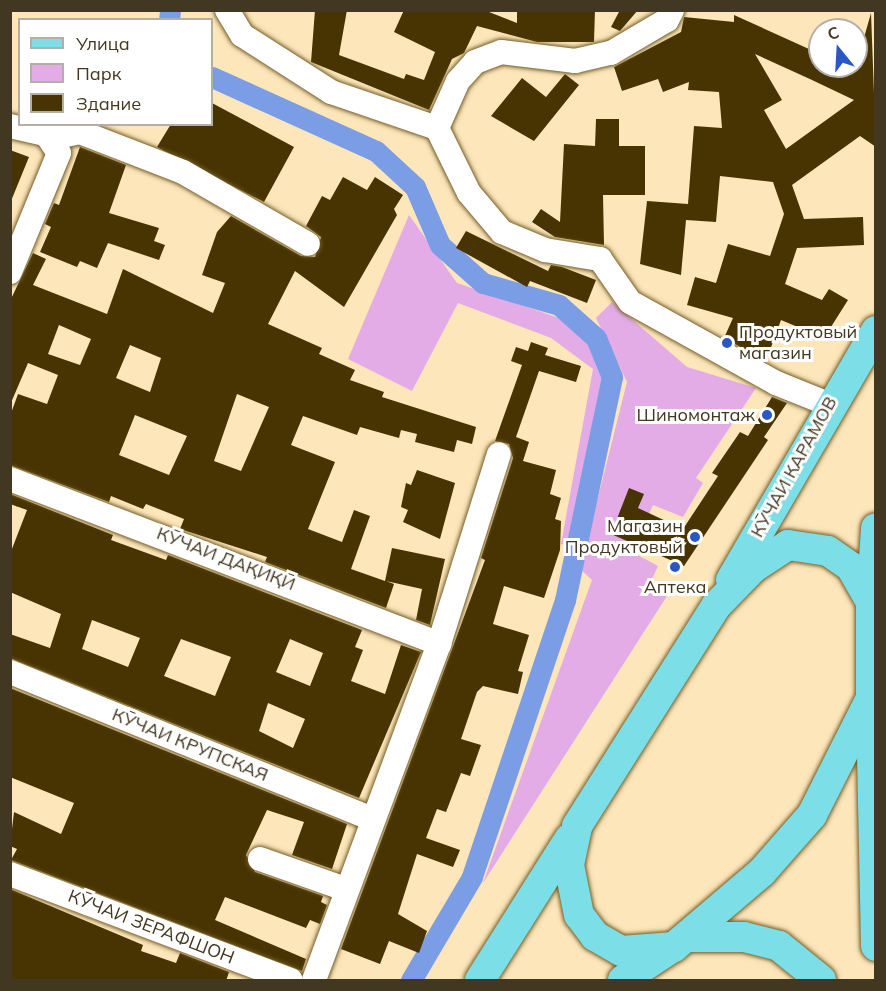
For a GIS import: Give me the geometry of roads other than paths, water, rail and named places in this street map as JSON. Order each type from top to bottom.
[{"type":"main road","name":"КӮЧАИ КАРАМОВ","points":[[480,981],[717,606],[828,404],[876,331]]},
{"type":"main road","name":"КӮЧАИ КАРАМОВ","points":[[623,981],[682,942],[762,872],[812,815],[871,698],[871,602],[876,528]]},
{"type":"main road","name":"КӮЧАИ КАРАМОВ","points":[[717,606],[753,568],[788,545],[828,551],[851,567],[871,602]]},
{"type":"main road","points":[[871,698],[876,946]]},
{"type":"main road","name":"КӮЧАИ КАРАМОВ","points":[[578,826],[569,865],[572,894],[579,915],[595,936],[621,951],[682,942]]},
{"type":"main road","points":[[682,942],[744,937],[779,946],[821,981]]},
{"type":"street","points":[[226,10],[242,35],[331,92],[436,128],[469,193],[502,232],[546,249],[600,259],[630,302],[776,383],[828,404]]},
{"type":"street","points":[[436,128],[458,81],[475,62],[501,52],[575,61],[611,53],[667,20],[672,10]]},
{"type":"street","points":[[10,126],[53,138],[80,132],[183,172],[308,244]]},
{"type":"street","points":[[10,272],[59,153],[53,138]]},
{"type":"street","points":[[314,981],[370,818],[439,644],[499,454]]},
{"type":"street","name":"КӮЧАИ ДАҚИҚӢ","points":[[10,479],[439,644]]},
{"type":"street","name":"КӮЧАИ КРУПСКАЯ","points":[[10,672],[370,818]]},
{"type":"street","points":[[260,859],[345,889]]},
{"type":"street","name":"КӮЧАИ ЗЕРАФШОН","points":[[10,874],[291,981]]},
{"type":"waterway","points":[[169,18],[170,10]]},
{"type":"waterway","points":[[213,77],[376,151],[415,187],[440,245],[483,283],[559,305],[596,338],[612,377],[565,600],[472,877],[411,980]]},
{"type":"place","name":"Продуктовый магазин","points":[[727,343]]},
{"type":"place","name":"Шиномонтаж","points":[[767,415]]},
{"type":"place","name":"Магазин Продуктовый","points":[[695,537]]},
{"type":"place","name":"Аптека","points":[[675,567]]}]
